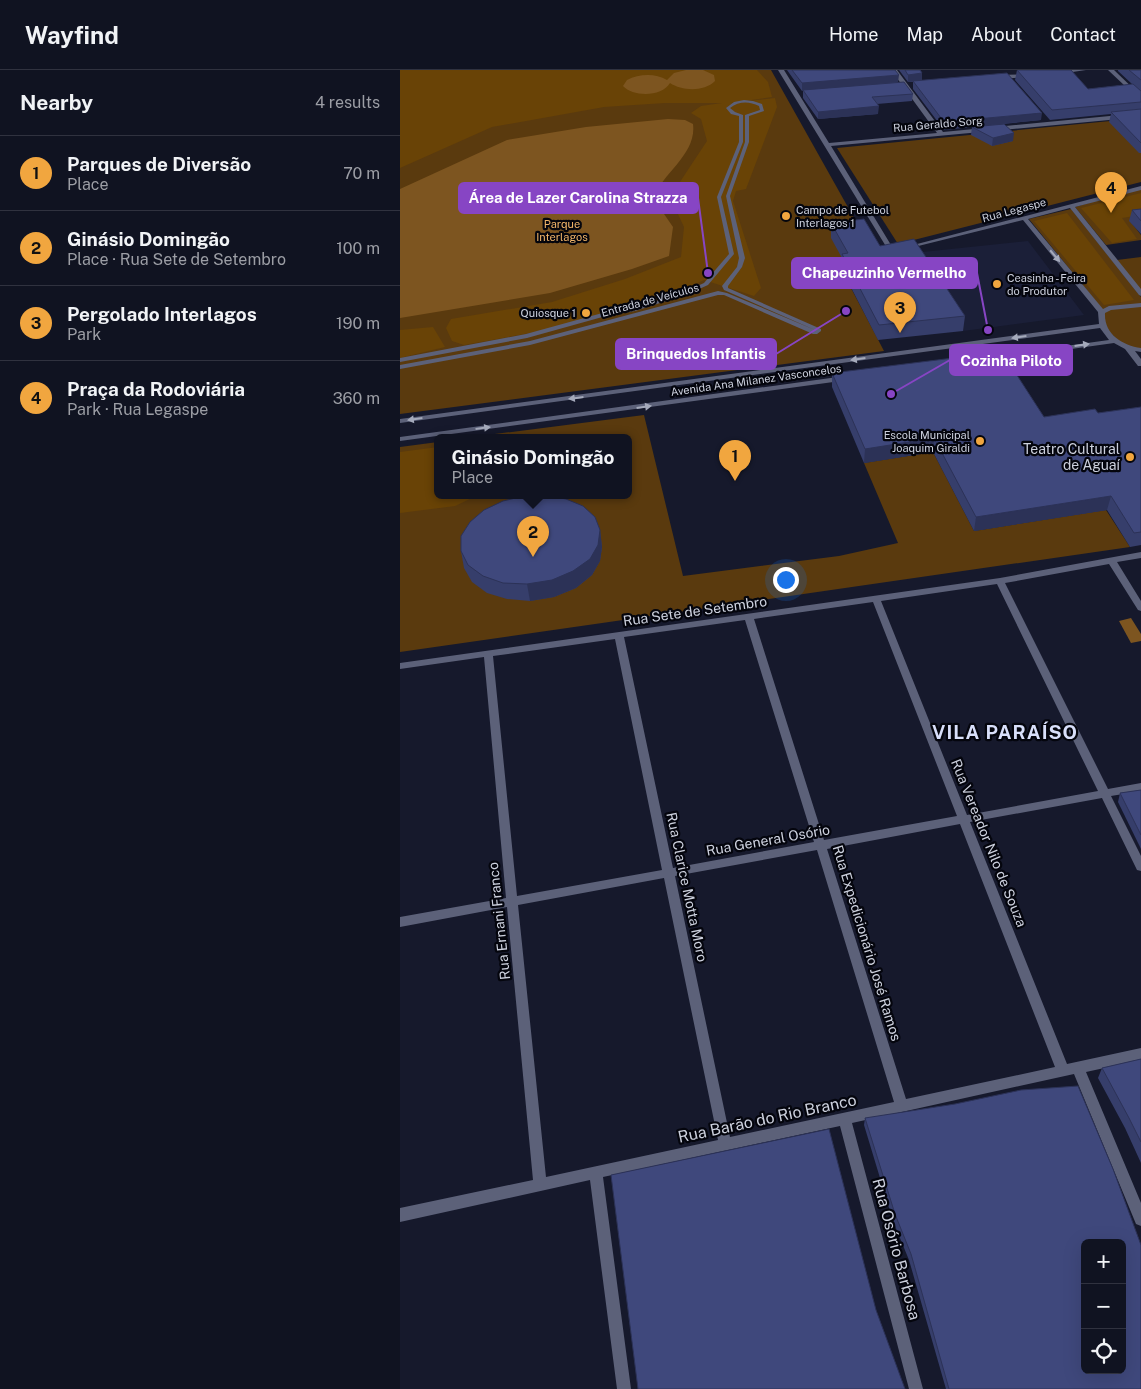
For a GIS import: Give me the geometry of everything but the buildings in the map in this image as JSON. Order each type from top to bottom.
[{"type":"street","points":[[782,70],[827,145]]},
{"type":"street","points":[[894,70],[941,134]]},
{"type":"street","points":[[1002,70],[1013,83]]},
{"type":"street","points":[[1055,72],[1083,70]]},
{"type":"street","points":[[1111,70],[1141,98]]},
{"type":"street","points":[[989,78],[1036,74]]},
{"type":"street","points":[[895,86],[914,84]]},
{"type":"street","points":[[796,95],[806,94]]},
{"type":"street","name":"Rua Geraldo Sorg","points":[[827,145],[1141,115]]},
{"type":"street","points":[[1043,117],[1049,124]]},
{"type":"street","name":"Rua Legaspe","points":[[827,145],[892,252],[1141,188]]},
{"type":"street","points":[[1071,206],[1141,294]]},
{"type":"street","points":[[1024,218],[1102,312]]},
{"type":"street","points":[[1141,306],[1109,308],[1102,312],[1100,319],[1102,326],[1115,341],[1130,350],[1141,364]]},
{"type":"street","name":"Avenida Ana Milanez Vasconcelos","points":[[400,421],[1102,326]]},
{"type":"street","points":[[984,359],[1115,341]]},
{"type":"street","points":[[1130,350],[1141,350]]},
{"type":"street","points":[[818,365],[826,381]]},
{"type":"street","name":"Avenida Ana Milanez Vasconcelos","points":[[439,434],[854,377]]},
{"type":"street","points":[[609,394],[613,411]]},
{"type":"street","points":[[512,406],[516,424]]},
{"type":"street","name":"Avenida Ana Milanez Vasconcelos","points":[[400,439],[434,435]]},
{"type":"street","name":"Rua Sete de Setembro","points":[[400,666],[1000,581],[1141,555]]},
{"type":"street","points":[[1111,560],[1141,608]]},
{"type":"street","points":[[1000,581],[1141,867]]},
{"type":"street","name":"Rua Vereador Nilo de Souza","points":[[876,599],[1063,1071]]},
{"type":"street","name":"Rua Expedicionário José Ramos","points":[[749,617],[902,1106]]},
{"type":"street","name":"Rua Clarice Motta Moro","points":[[619,635],[725,1144]]},
{"type":"street","name":"Rua Ernani Franco","points":[[488,654],[540,1185]]},
{"type":"street","name":"Rua General Osório","points":[[400,922],[1141,787]]},
{"type":"street","name":"Rua Barão do Rio Branco","points":[[400,1215],[1141,1054]]},
{"type":"street","points":[[1078,1068],[1141,1219]]},
{"type":"street","name":"Rua Osório Barbosa","points":[[844,1118],[916,1389]]},
{"type":"street","points":[[596,1172],[624,1389]]},
{"type":"lane","name":"Entrada de Veículos","points":[[400,360],[528,336],[606,314],[633,310],[686,294],[706,284],[732,254],[719,197],[741,142],[742,119],[741,115],[733,113],[728,108],[733,103],[745,101],[762,105],[762,111],[747,115],[747,142],[728,196],[742,258],[739,267],[725,286],[729,292],[819,330],[814,333],[725,294],[718,293],[530,343],[400,367]]},
{"type":"shaded area","points":[[400,70],[757,70],[768,82],[772,97],[730,103],[775,98],[777,107],[746,189],[736,191],[733,201],[761,288],[754,296],[704,280],[679,292],[541,331],[464,345],[452,341],[446,328],[451,319],[552,302],[625,279],[681,257],[684,227],[670,197],[707,141],[701,119],[691,113],[701,106],[722,103],[665,103],[604,107],[492,127],[400,168]]},
{"type":"shaded area","points":[[686,70],[703,70],[714,75],[715,81],[699,89],[681,88],[670,83],[661,91],[647,94],[633,92],[623,86],[627,80],[637,76],[652,75],[667,80],[674,73]]},
{"type":"shaded area","points":[[668,119],[685,120],[693,124],[693,135],[690,145],[653,198],[673,227],[669,256],[550,293],[400,318],[400,189],[507,140],[586,127]]},
{"type":"shaded area","points":[[1141,193],[1141,215],[1122,218],[1137,239],[1112,243],[1081,208]]},
{"type":"shaded area","points":[[1067,213],[1134,300],[1104,305],[1034,221]]},
{"type":"shaded area","name":"Ceasinha - Feira do Produtor","points":[[1028,241],[1084,315],[963,331],[913,253]]},
{"type":"shaded area","points":[[433,327],[445,347],[400,358],[400,330]]},
{"type":"shaded area","points":[[434,448],[434,499],[470,499],[455,506],[400,513],[400,452]]},
{"type":"shaded area","points":[[1131,618],[1141,634],[1141,641],[1131,643],[1119,621]]},
{"type":"green space","name":"Parque Interlagos","points":[[400,70],[771,70],[863,234],[841,269],[884,351],[400,414]]},
{"type":"green space","points":[[1141,118],[1141,182],[898,244],[837,148]]},
{"type":"green space","points":[[1141,188],[1141,219],[1130,221],[1141,235],[1141,240],[1106,245],[1075,207]]},
{"type":"green space","points":[[1071,209],[1141,297],[1141,305],[1103,310],[1029,219]]},
{"type":"green space","points":[[1141,257],[1141,291],[1117,260]]},
{"type":"green space","points":[[1141,306],[1141,349],[1122,345],[1104,326],[1103,313],[1109,309]]},
{"type":"green space","points":[[644,415],[683,576],[839,556],[898,543],[864,463],[933,452],[974,531],[1106,510],[1130,547],[400,652],[400,447],[434,443],[434,499],[632,499],[632,434],[495,434]]},
{"type":"place","name":"Praça da Rodoviária","points":[[1111,213]]},
{"type":"place","name":"Campo de Futebol Interlagos 1","points":[[786,216]]},
{"type":"place","name":"Área de Lazer Carolina Strazza","points":[[708,273]]},
{"type":"place","name":"Ceasinha - Feira do Produtor","points":[[997,284]]},
{"type":"place","name":"Brinquedos Infantis","points":[[846,311]]},
{"type":"place","name":"Quiosque 1","points":[[586,313]]},
{"type":"place","name":"Chapeuzinho Vermelho","points":[[988,330]]},
{"type":"place","name":"Pergolado Interlagos","points":[[900,333]]},
{"type":"place","name":"Cozinha Piloto","points":[[891,394]]},
{"type":"place","name":"Escola Municipal Joaquim Giraldi","points":[[980,441]]},
{"type":"place","name":"Teatro Cultural de Aguaí","points":[[1130,457]]},
{"type":"place","name":"Parques de Diversão","points":[[735,481]]},
{"type":"place","name":"Ginásio Domingão","points":[[533,557]]},
{"type":"district","name":"VILA PARAÍSO","points":[[1005,732]]}]
